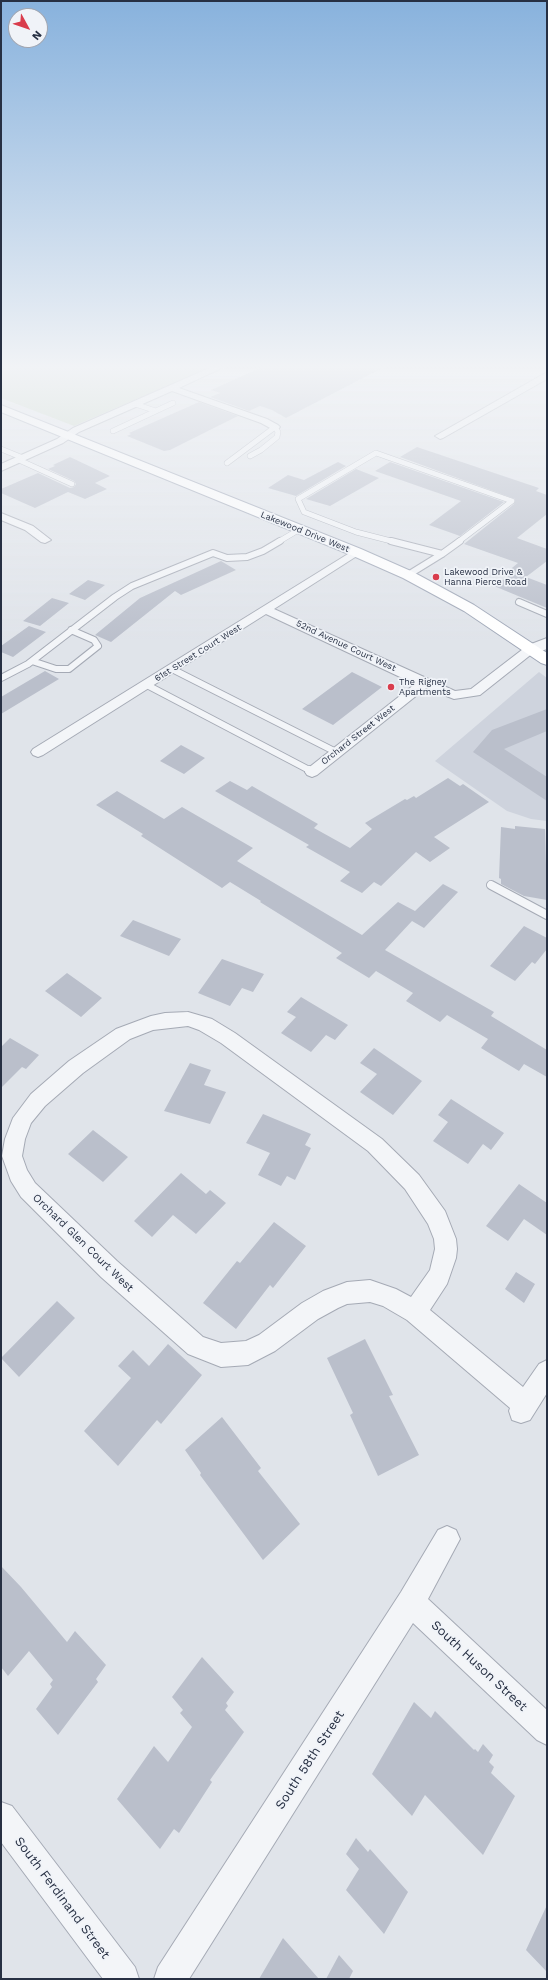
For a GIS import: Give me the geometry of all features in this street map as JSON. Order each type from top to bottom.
[{"type":"main road","name":"Lakewood Drive West","points":[[125,458],[356,552],[408,575],[540,646]]},
{"type":"main road","points":[[540,646],[547,660]]},
{"type":"street","points":[[1,468],[21,459]]},
{"type":"street","points":[[1,516],[29,528],[45,540]]},
{"type":"street","name":"61st Street Court West","points":[[38,752],[267,610],[356,552]]},
{"type":"street","name":"52nd Avenue Court West","points":[[267,610],[424,683]]},
{"type":"street","points":[[424,683],[454,695],[475,692],[540,646]]},
{"type":"street","name":"Orchard Street West","points":[[312,772],[424,683]]},
{"type":"street","name":"Orchard Glen Court West","points":[[415,1312],[438,1276],[445,1258],[446,1250],[445,1238],[438,1218],[412,1182],[375,1146],[228,1038],[205,1024],[188,1019],[165,1020],[151,1023],[123,1034],[76,1067],[38,1100],[23,1118],[15,1139],[12,1156],[18,1174],[28,1190],[152,1308],[187,1339],[206,1351],[221,1355],[248,1353],[267,1343],[321,1304],[339,1296],[355,1292],[370,1291],[379,1293],[415,1312],[523,1408],[547,1372]]},
{"type":"street","name":"South 58th Street","points":[[170,1979],[411,1602],[447,1539]]},
{"type":"street","name":"South Huson Street","points":[[411,1602],[547,1730]]},
{"type":"street","name":"South Ferdinand Street","points":[[1,1817],[124,1979]]},
{"type":"lane","points":[[227,462],[232,458]]},
{"type":"lane","points":[[367,458],[298,499],[304,512],[356,532],[442,554]]},
{"type":"lane","points":[[391,458],[512,501],[454,546],[408,575]]},
{"type":"lane","points":[[21,459],[72,484]]},
{"type":"lane","points":[[1,678],[32,661],[115,597],[132,586],[213,553],[227,558],[264,552],[300,529]]},
{"type":"lane","points":[[519,602],[547,614]]},
{"type":"lane","points":[[32,661],[56,669],[69,669],[98,646],[94,640],[71,630]]},
{"type":"lane","points":[[172,669],[336,752]]},
{"type":"lane","points":[[146,684],[312,772]]},
{"type":"lane","points":[[491,885],[547,915]]},
{"type":"shaded area","points":[[539,672],[547,678],[547,821],[531,819],[507,811],[435,761]]},
{"type":"building","points":[[67,458],[73,458],[110,476],[95,483],[107,489],[85,499],[68,492],[35,508],[1,493],[1,489],[38,473],[70,488],[74,487],[76,484],[74,481],[48,469],[55,466],[53,465]]},
{"type":"building","points":[[404,458],[451,458],[539,488],[536,491],[547,495],[547,514],[517,538],[547,549],[547,561],[526,577],[547,585],[547,608],[494,586],[512,574],[507,572],[518,563],[464,544],[514,504],[515,499]]},
{"type":"building","points":[[338,462],[346,466],[296,496],[268,488],[288,475],[304,480]]},
{"type":"building","points":[[390,462],[504,502],[460,536],[429,525],[461,501],[375,471]]},
{"type":"building","points":[[356,469],[379,478],[330,506],[306,499]]},
{"type":"building","points":[[221,561],[236,570],[181,595],[175,591],[111,642],[95,635],[140,598]]},
{"type":"building","points":[[88,580],[105,585],[85,600],[69,594]]},
{"type":"building","points":[[52,598],[69,603],[40,626],[23,621]]},
{"type":"building","points":[[29,626],[46,632],[13,657],[1,652],[1,646]]},
{"type":"building","points":[[45,671],[59,679],[1,714],[1,697]]},
{"type":"building","points":[[352,672],[382,687],[333,725],[302,709]]},
{"type":"building","points":[[547,709],[547,731],[504,749],[547,777],[547,801],[473,752],[492,730]]},
{"type":"building","points":[[181,745],[205,758],[184,774],[160,761]]},
{"type":"building","points":[[448,778],[460,786],[463,784],[489,802],[434,837],[450,848],[430,862],[416,852],[381,886],[374,882],[362,893],[340,881],[350,872],[306,847],[309,845],[215,791],[230,781],[247,790],[252,786],[318,824],[314,828],[350,848],[372,829],[365,823],[405,799],[407,800],[414,796],[416,798]]},
{"type":"building","points":[[117,791],[164,819],[182,807],[253,848],[237,861],[362,935],[398,902],[415,911],[443,884],[458,892],[424,928],[412,921],[385,950],[494,1012],[491,1016],[547,1050],[547,1077],[524,1064],[519,1071],[481,1048],[488,1039],[447,1015],[440,1022],[406,1001],[413,993],[376,971],[369,978],[336,958],[342,953],[260,902],[261,901],[230,882],[222,888],[141,836],[143,834],[96,805]]},
{"type":"building","points":[[515,826],[545,829],[547,900],[524,896],[501,884],[501,879],[499,878],[501,827],[515,829]]},
{"type":"building","points":[[133,920],[181,939],[169,956],[120,936]]},
{"type":"building","points":[[524,926],[547,938],[547,949],[535,964],[532,962],[515,981],[490,966]]},
{"type":"building","points":[[222,959],[264,974],[253,992],[242,988],[230,1006],[198,993]]},
{"type":"building","points":[[67,973],[102,998],[81,1017],[45,991]]},
{"type":"building","points":[[301,997],[348,1025],[335,1040],[326,1035],[311,1052],[281,1033],[296,1017],[287,1012]]},
{"type":"building","points":[[10,1038],[39,1055],[26,1069],[22,1067],[1,1088],[1,1047]]},
{"type":"building","points":[[374,1048],[422,1081],[393,1115],[360,1092],[377,1074],[360,1063]]},
{"type":"building","points":[[190,1063],[211,1070],[204,1085],[226,1092],[210,1124],[164,1111]]},
{"type":"building","points":[[451,1099],[504,1133],[491,1150],[483,1144],[468,1164],[433,1141],[448,1122],[438,1115]]},
{"type":"building","points":[[263,1114],[311,1134],[305,1145],[311,1148],[295,1180],[287,1176],[281,1186],[258,1175],[270,1153],[246,1143]]},
{"type":"building","points":[[93,1130],[128,1157],[103,1182],[68,1154]]},
{"type":"building","points":[[181,1173],[206,1194],[210,1190],[226,1203],[196,1234],[173,1215],[152,1237],[134,1221]]},
{"type":"building","points":[[519,1184],[547,1203],[547,1235],[524,1219],[508,1241],[486,1226]]},
{"type":"building","points":[[274,1222],[306,1246],[273,1288],[270,1285],[236,1329],[203,1303],[237,1261],[240,1263]]},
{"type":"building","points":[[516,1272],[535,1284],[524,1303],[505,1289]]},
{"type":"building","points":[[57,1301],[75,1318],[19,1377],[1,1358]]},
{"type":"building","points":[[365,1339],[393,1395],[389,1396],[419,1455],[378,1476],[350,1415],[353,1413],[327,1358]]},
{"type":"building","points":[[168,1344],[202,1375],[161,1424],[157,1420],[118,1466],[84,1431],[131,1378],[118,1366],[133,1350],[149,1366]]},
{"type":"building","points":[[222,1417],[261,1468],[258,1471],[300,1524],[263,1560],[200,1475],[201,1473],[185,1450]]},
{"type":"building","points":[[1,1566],[21,1587],[67,1642],[75,1631],[106,1665],[96,1679],[98,1682],[58,1735],[36,1709],[52,1687],[50,1684],[53,1680],[29,1651],[8,1676],[1,1667]]},
{"type":"building","points":[[202,1657],[234,1692],[226,1703],[228,1706],[225,1710],[244,1732],[210,1780],[212,1782],[179,1833],[174,1829],[160,1849],[117,1799],[154,1746],[168,1762],[192,1727],[180,1713],[183,1710],[172,1697]]},
{"type":"building","points":[[414,1702],[431,1718],[435,1711],[474,1750],[475,1749],[478,1752],[483,1744],[493,1755],[489,1762],[494,1767],[491,1773],[515,1796],[483,1855],[425,1795],[412,1816],[372,1774]]},
{"type":"building","points":[[356,1838],[368,1852],[370,1849],[408,1892],[384,1934],[346,1890],[359,1869],[346,1854]]},
{"type":"building","points":[[547,1905],[547,1972],[526,1950]]},
{"type":"building","points":[[283,1938],[319,1979],[259,1979]]},
{"type":"building","points":[[339,1955],[353,1971],[349,1979],[326,1979]]},
{"type":"place","name":"Lakewood Drive & Hanna Pierce Road","points":[[436,577]]},
{"type":"place","name":"The Rigney Apartments","points":[[391,687]]}]
